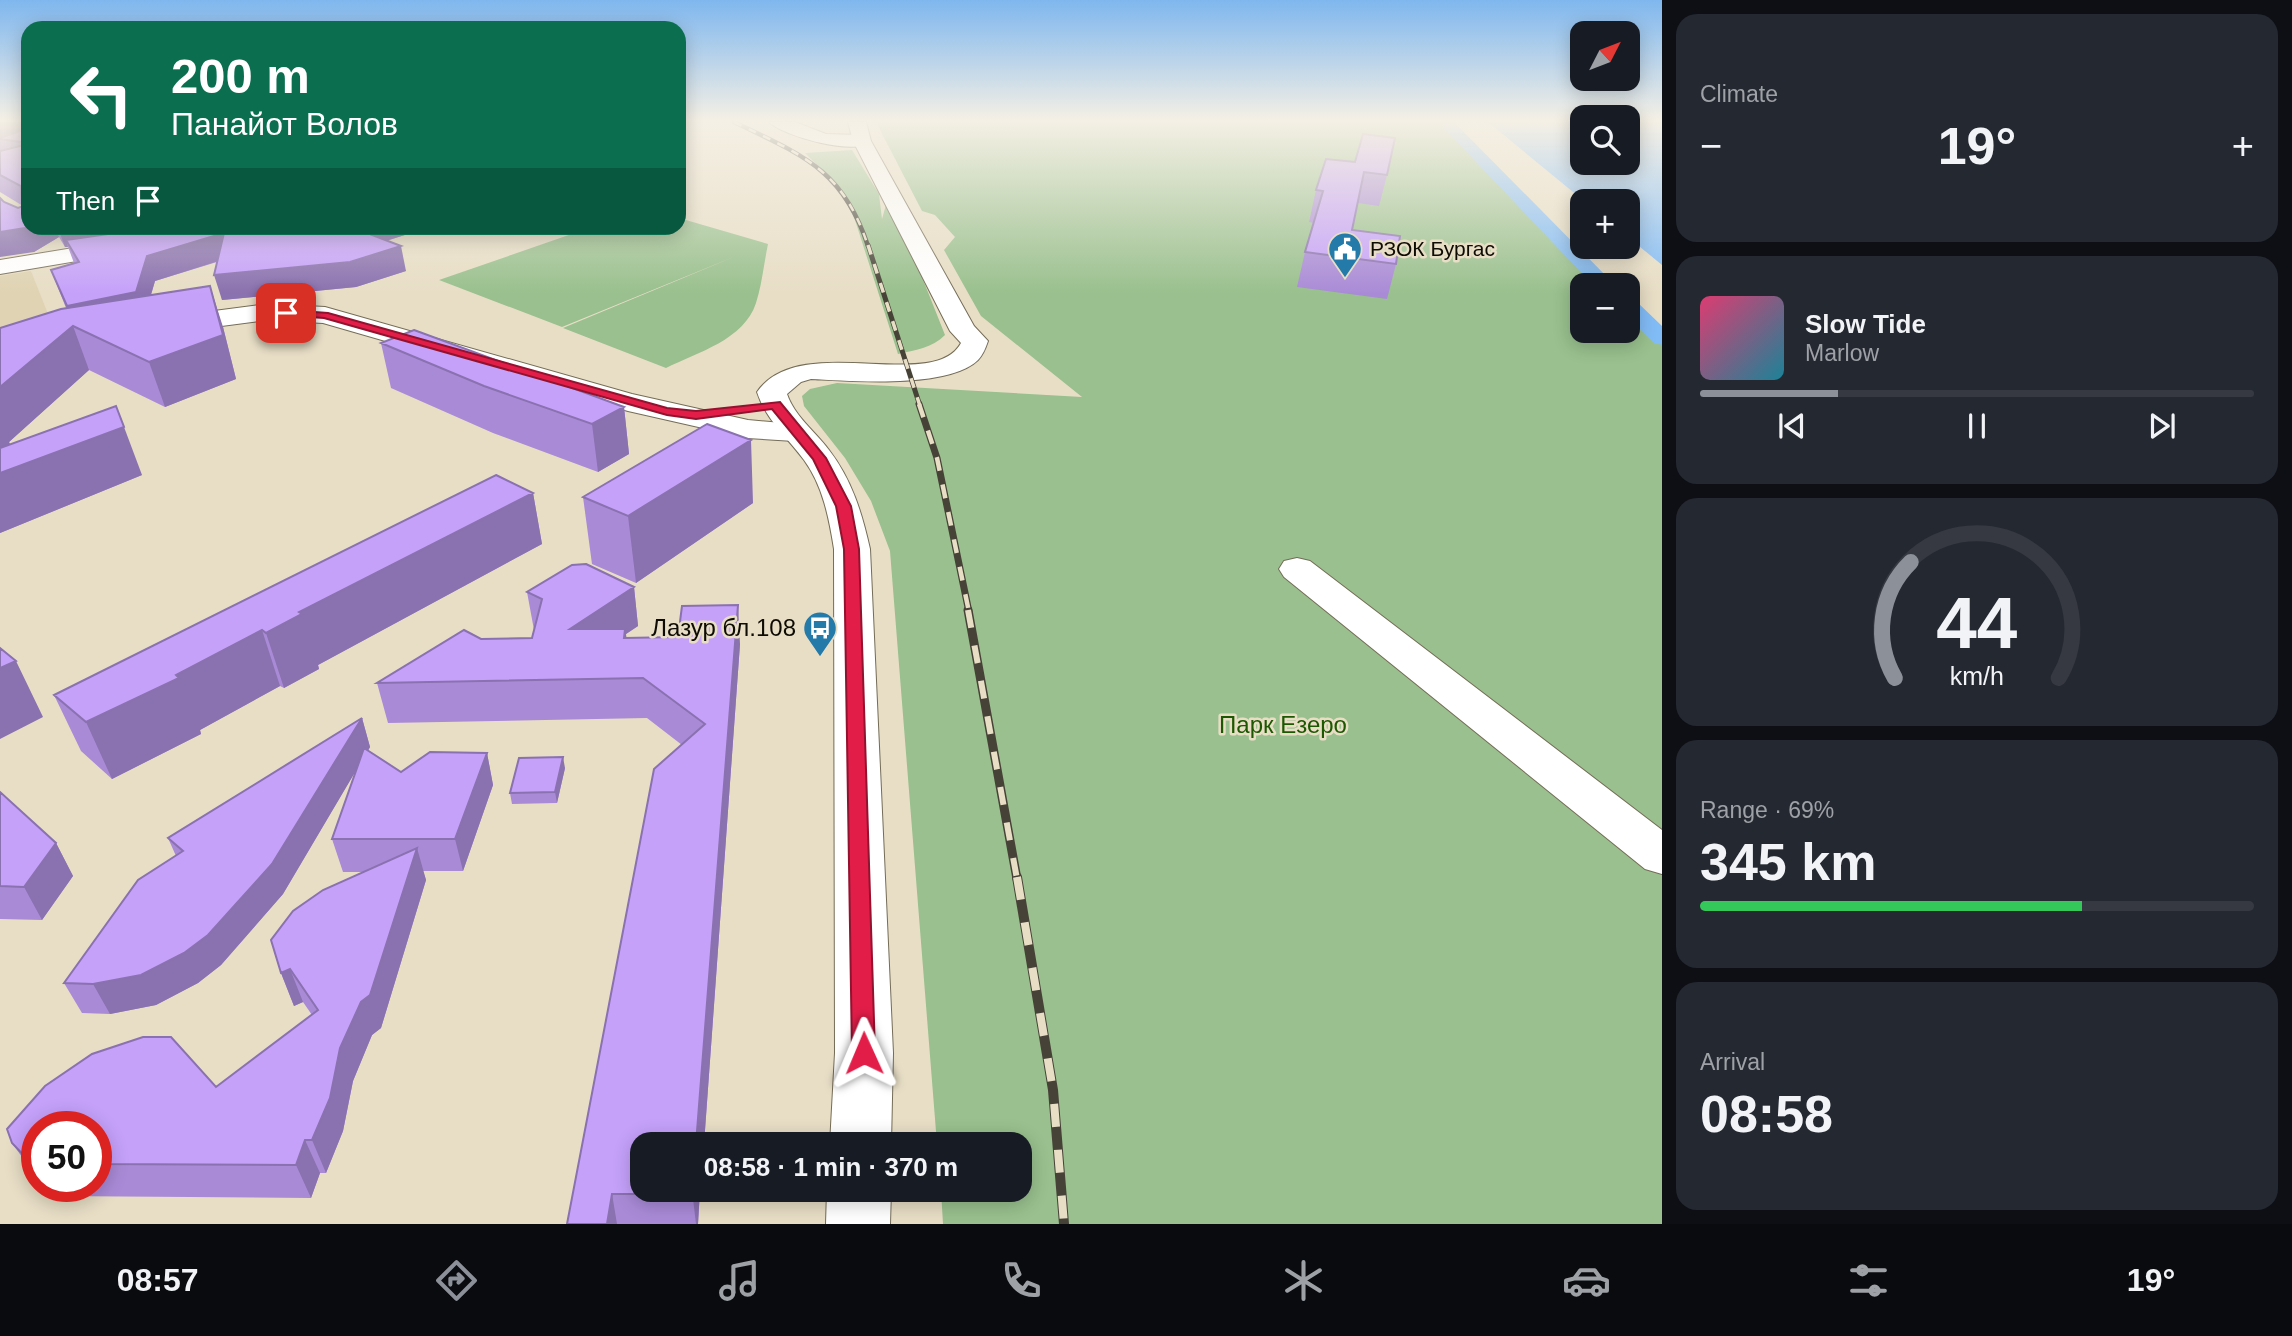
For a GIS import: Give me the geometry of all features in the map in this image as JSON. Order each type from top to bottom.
[{"type":"main road","points":[[861,1132],[863,1039],[852,549],[844,506],[820,458],[785,418],[772,393],[778,384],[791,376],[811,371],[910,371],[949,353],[954,336],[963,331],[884,179]]},
{"type":"main road","points":[[0,267],[41,248],[150,242]]},
{"type":"main road","points":[[138,330],[267,312],[325,315],[628,402],[696,415],[747,429],[785,418]]},
{"type":"main road","points":[[1297,569],[1662,856]]},
{"type":"main road","points":[[858,1224],[859,1202]]},
{"type":"shaded area","points":[[31,271],[50,319],[0,339],[0,276]]},
{"type":"green space","points":[[831,179],[870,179],[879,194],[882,219],[889,194],[945,335],[929,346],[898,354],[854,217]]},
{"type":"green space","name":"Парк Езеро","points":[[906,179],[1502,179],[1570,247],[1570,259],[1582,259],[1596,273],[1570,273],[1570,343],[1640,343],[1640,317],[1662,338],[1662,1224],[943,1224],[942,1202],[1032,1202],[1032,1132],[936,1132],[890,551],[871,501],[845,458],[804,406],[802,396],[810,389],[837,383],[1082,397],[981,316],[944,250],[955,237],[935,215],[922,211]]},
{"type":"green space","points":[[686,220],[768,244],[756,303],[741,327],[731,336],[666,368],[563,328],[736,256],[562,327],[439,280],[569,235],[686,235]]},
{"type":"water","points":[[1557,179],[1662,179],[1662,265],[1640,247],[1640,189],[1570,189]]},
{"type":"building","points":[[8,179],[21,179],[21,186]]},
{"type":"building","points":[[1320,179],[1363,179],[1352,230],[1400,236],[1396,264],[1305,252],[1323,191],[1316,190]]},
{"type":"building","points":[[0,198],[18,208],[21,207],[21,229],[0,232]]},
{"type":"building","points":[[101,235],[217,235],[147,256],[136,292],[67,306],[51,270],[79,262],[66,240]]},
{"type":"building","points":[[224,235],[372,235],[401,246],[350,262],[214,275]]},
{"type":"building","points":[[210,286],[223,335],[149,362],[73,326],[0,387],[0,328],[61,309]]},
{"type":"building","points":[[414,330],[624,407],[592,424],[484,386],[381,343]]},
{"type":"building","points":[[116,406],[124,427],[0,473],[0,448]]},
{"type":"building","points":[[707,424],[751,440],[628,516],[583,497]]},
{"type":"building","points":[[496,475],[533,493],[299,612],[302,614],[266,633],[262,630],[176,675],[179,678],[86,722],[54,695]]},
{"type":"building","points":[[586,564],[634,587],[570,629],[625,629],[624,638],[678,637],[682,606],[738,605],[697,1132],[630,1132],[630,1194],[612,1194],[607,1224],[567,1224],[654,769],[705,724],[643,678],[377,683],[464,630],[481,639],[532,638],[542,599],[527,592],[572,565]]},
{"type":"building","points":[[0,648],[16,661],[0,668]]},
{"type":"building","points":[[362,718],[272,864],[208,935],[184,953],[141,975],[93,984],[64,983],[138,880],[183,851],[168,838]]},
{"type":"building","points":[[364,748],[401,772],[430,752],[487,753],[455,839],[332,839]]},
{"type":"building","points":[[563,757],[555,792],[510,793],[519,758]]},
{"type":"building","points":[[0,792],[56,843],[24,887],[0,886]]},
{"type":"building","points":[[417,848],[370,995],[361,1002],[340,1048],[330,1098],[312,1140],[305,1140],[296,1165],[112,1164],[112,1111],[23,1111],[45,1086],[92,1054],[143,1037],[171,1037],[216,1087],[318,1010],[290,969],[281,973],[271,940],[293,911],[323,890]]},
{"type":"building","points":[[21,1113],[21,1152],[12,1143],[7,1129]]},
{"type":"waterway","points":[[1501,179],[1593,273]]},
{"type":"waterway","points":[[1640,317],[1662,338]]},
{"type":"railway","points":[[830,179],[846,199],[868,246]]},
{"type":"railway","points":[[868,245],[920,406]]},
{"type":"railway","points":[[919,404],[937,458],[969,612]]},
{"type":"railway","points":[[968,610],[1017,879]]},
{"type":"railway","points":[[1017,877],[1053,1090],[1064,1224]]},
{"type":"place","name":"РЗОК Бургас","points":[[1345,279]]},
{"type":"place","name":"Лазур бл.108","points":[[820,658]]},
{"type":"route","points":[[286,313],[325,315],[667,411],[696,415],[775,405],[794,432],[820,458],[844,506],[852,549],[864,1053]]}]
